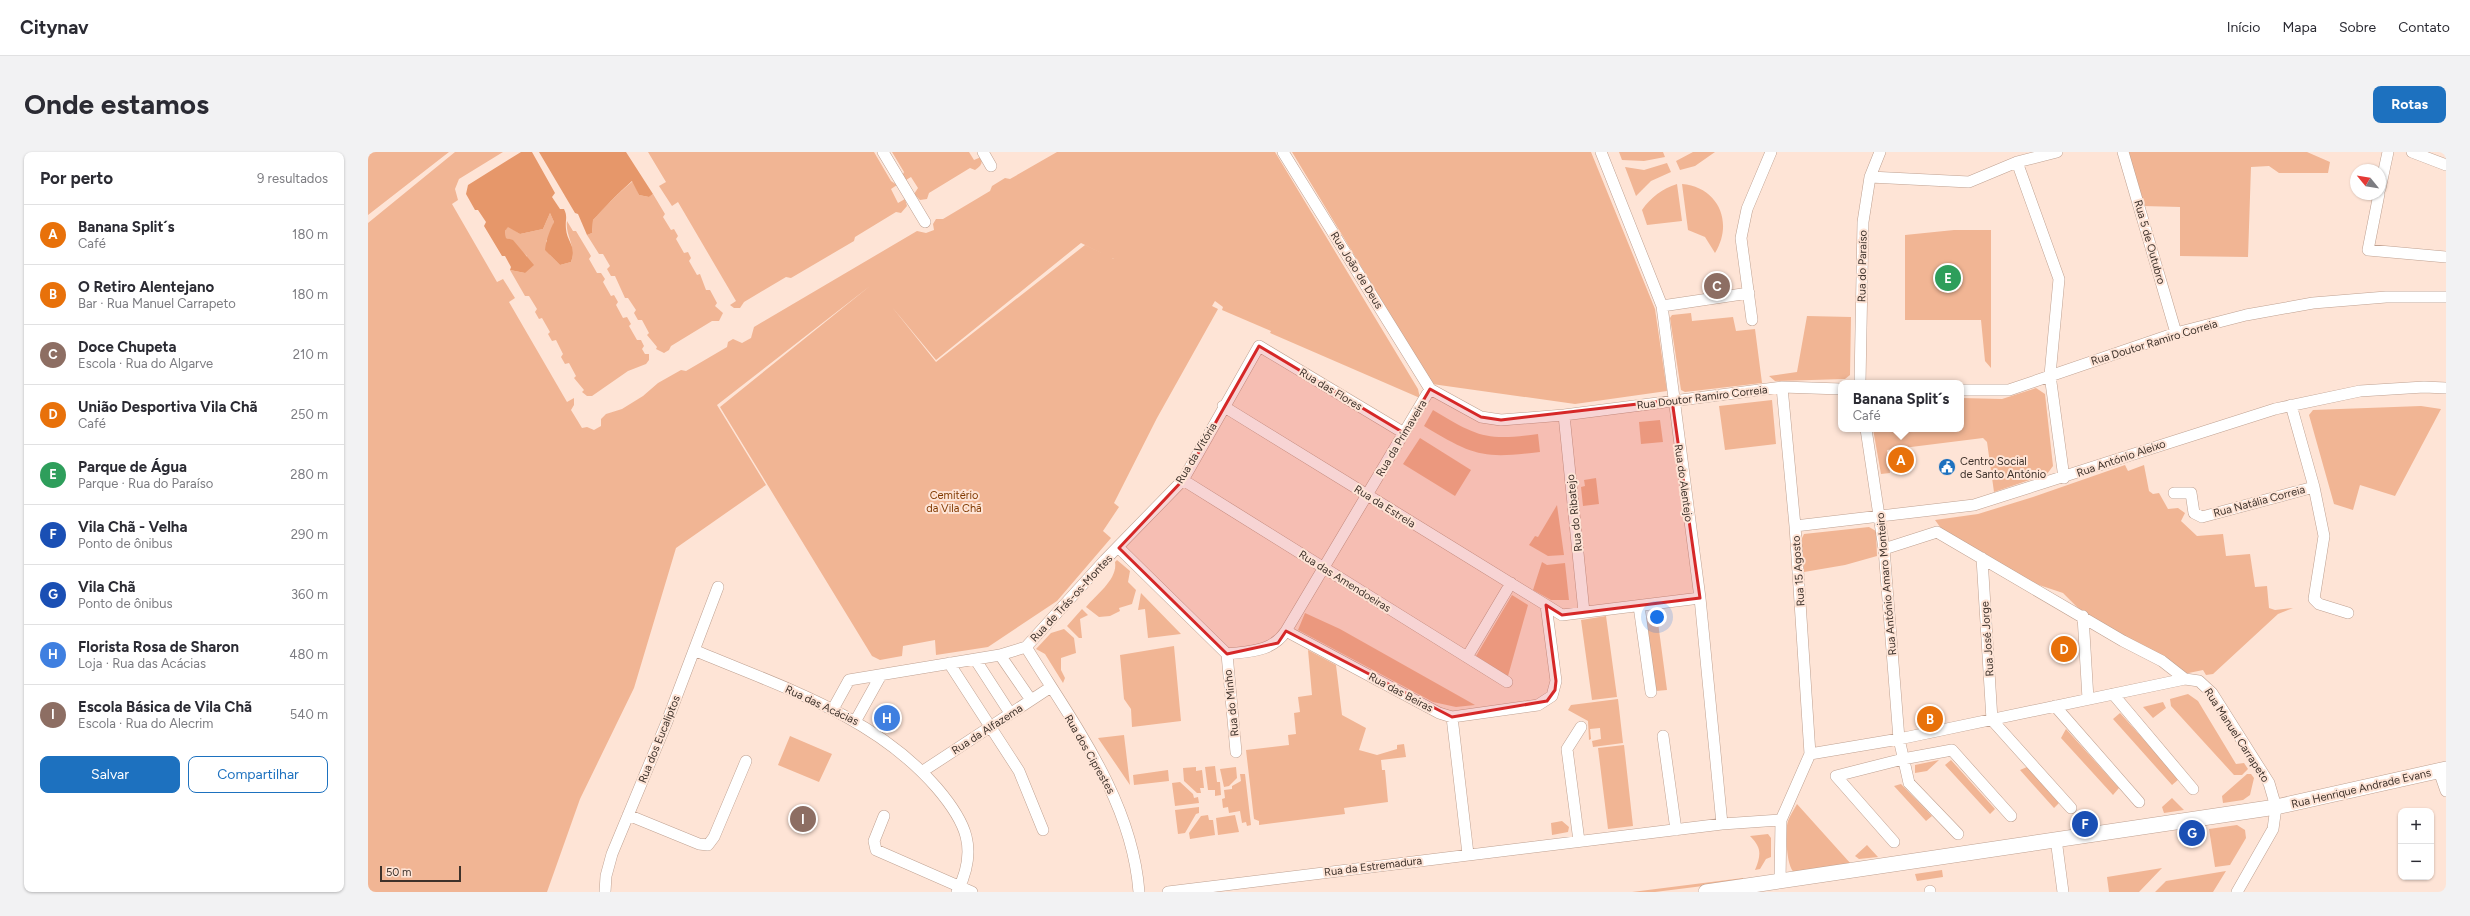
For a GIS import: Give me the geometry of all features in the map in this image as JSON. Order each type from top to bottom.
[{"type":"main road","name":"Rua Henrique Andrade Evans","points":[[1706,892],[2276,807],[2443,770]]},
{"type":"street","points":[[883,152],[924,222]]},
{"type":"street","points":[[983,152],[991,166]]},
{"type":"street","name":"Rua João de Deus","points":[[1283,152],[1430,388]]},
{"type":"street","name":"Rua do Alentejo","points":[[1601,152],[1662,306],[1672,400],[1700,598],[1722,824]]},
{"type":"street","points":[[1752,320],[1741,238],[1747,208],[1770,152]]},
{"type":"street","name":"Rua do Paraíso","points":[[1860,380],[1863,222],[1870,177],[1880,152]]},
{"type":"street","points":[[1870,177],[1969,182],[2017,162],[2057,152]]},
{"type":"street","name":"Rua 5 de Outubro","points":[[2123,152],[2176,333]]},
{"type":"street","points":[[2385,164],[2388,152]]},
{"type":"street","points":[[2412,152],[2446,164]]},
{"type":"street","points":[[2017,162],[2059,279],[2050,374],[2064,478]]},
{"type":"street","points":[[2378,200],[2368,250],[2446,257]]},
{"type":"street","points":[[1662,306],[1748,293]]},
{"type":"street","name":"Rua Doutor Ramiro Correia","points":[[1964,390],[2009,390],[2050,374],[2176,333],[2246,315],[2313,303],[2386,297],[2446,297]]},
{"type":"street","name":"Rua da Vitória","points":[[1119,548],[1183,480],[1223,406],[1259,346]]},
{"type":"street","name":"Rua das Flores","points":[[1259,346],[1404,433]]},
{"type":"street","name":"Rua António Aleixo","points":[[1795,526],[1974,505],[2064,478],[2163,444],[2291,405],[2360,391],[2424,387],[2446,388]]},
{"type":"street","name":"Rua Doutor Ramiro Correia","points":[[1430,388],[1473,413],[1491,419],[1564,415],[1672,400],[1782,388],[1838,389]]},
{"type":"street","name":"Rua da Primaveira","points":[[1286,631],[1430,388]]},
{"type":"street","name":"Rua 15 Agosto","points":[[1782,388],[1795,526],[1810,754]]},
{"type":"street","points":[[2291,405],[2314,487],[2324,536],[2314,599],[2319,604],[2348,613]]},
{"type":"street","name":"Rua da Estrela","points":[[1223,406],[1546,605]]},
{"type":"street","name":"Rua do Ribatejo","points":[[1564,415],[1584,612]]},
{"type":"street","name":"Rua António Amaro Monteiro","points":[[1867,432],[1881,517],[1899,739],[1903,759]]},
{"type":"street","name":"Rua das Amendoeiras","points":[[1183,480],[1507,682]]},
{"type":"street","name":"Rua Natália Correia","points":[[2174,493],[2191,493],[2194,513],[2202,516],[2314,487]]},
{"type":"street","points":[[1884,549],[1937,532],[2162,661],[2185,679]]},
{"type":"street","points":[[1119,548],[1227,654],[1270,647],[1278,643],[1286,631]]},
{"type":"street","name":"Rua de Trás-os-Montes","points":[[833,709],[849,680],[1000,655],[1026,647],[1105,560],[1119,548]]},
{"type":"street","name":"Rua José Jorge","points":[[1982,558],[1992,720]]},
{"type":"street","points":[[1467,657],[1511,583]]},
{"type":"street","name":"Rua dos Eucaliptos","points":[[606,892],[608,865],[718,587]]},
{"type":"street","points":[[1546,605],[1562,615],[1700,598]]},
{"type":"street","name":"Rua das Beiras","points":[[1286,631],[1439,713],[1452,717],[1538,705],[1552,696],[1556,681],[1546,605]]},
{"type":"street","points":[[1638,606],[1650,692]]},
{"type":"street","points":[[2083,616],[2088,699]]},
{"type":"street","name":"Rua dos Ciprestes","points":[[1026,647],[1104,775],[1117,804],[1128,838],[1139,892]]},
{"type":"street","name":"Rua das Acácias","points":[[694,650],[856,720],[904,754],[923,771],[957,810],[964,827],[968,844],[968,859],[958,889]]},
{"type":"street","name":"Rua do Minho","points":[[1227,654],[1236,752]]},
{"type":"street","points":[[1000,655],[1031,700]]},
{"type":"street","points":[[976,659],[1010,713]]},
{"type":"street","points":[[949,663],[1020,771],[1044,830]]},
{"type":"street","points":[[856,720],[881,675]]},
{"type":"street","name":"Rua Manuel Carrapeto","points":[[1810,754],[1899,739],[2185,679],[2199,681],[2212,693],[2269,783],[2276,807]]},
{"type":"street","name":"Rua da Alfazema","points":[[923,771],[1051,687]]},
{"type":"street","points":[[2113,694],[2194,789]]},
{"type":"street","points":[[2055,706],[2139,802]]},
{"type":"street","points":[[1452,717],[1468,854]]},
{"type":"street","points":[[1992,720],[2071,808]]},
{"type":"street","points":[[1579,841],[1568,749],[1581,727]]},
{"type":"street","points":[[1663,736],[1676,830]]},
{"type":"street","points":[[1894,842],[1836,776],[1903,759],[1952,750],[2011,816]]},
{"type":"street","points":[[1780,882],[1781,820],[1810,754]]},
{"type":"street","points":[[1903,759],[1909,783],[1958,834]]},
{"type":"street","points":[[628,814],[699,844],[708,845],[714,837],[746,761]]},
{"type":"street","points":[[2443,770],[2446,791]]},
{"type":"street","points":[[2237,892],[2273,830],[2276,807]]},
{"type":"street","points":[[884,816],[874,842],[876,850],[958,889],[972,892]]},
{"type":"street","name":"Rua da Estremadura","points":[[1168,892],[1722,824],[1781,820]]},
{"type":"street","points":[[2056,839],[2063,892]]},
{"type":"highlighted area","points":[[1259,346],[1404,433],[1430,389],[1481,417],[1501,420],[1672,400],[1700,598],[1562,615],[1546,605],[1556,681],[1555,690],[1547,701],[1452,717],[1286,631],[1278,643],[1227,654],[1119,548],[1183,480]]},
{"type":"green space","points":[[368,152],[449,152],[368,215]]},
{"type":"green space","name":"Cemitério da Vila Chã","points":[[455,152],[503,152],[459,179],[455,189],[458,200],[452,204],[497,282],[503,279],[515,298],[509,302],[567,402],[574,398],[574,405],[571,410],[582,428],[587,427],[594,430],[601,426],[601,419],[606,414],[622,409],[643,396],[658,383],[681,370],[686,371],[727,347],[728,342],[733,339],[742,343],[751,338],[754,327],[917,231],[926,233],[934,230],[933,224],[936,219],[943,219],[990,191],[992,186],[1005,178],[1010,179],[1057,152],[1275,152],[1418,389],[1420,398],[1270,333],[1271,331],[1222,310],[1223,307],[1215,301],[1212,306],[1218,309],[1157,418],[1114,503],[1119,507],[1103,531],[1111,538],[1057,601],[988,647],[936,655],[935,640],[903,646],[902,656],[880,660],[872,656],[720,407],[870,286],[717,405],[766,485],[676,548],[634,688],[580,799],[547,892],[368,892],[368,223]],"holes":[[[1081,243],[1114,259],[1085,245],[936,362],[892,307],[936,360]]]},
{"type":"green space","points":[[648,152],[874,152],[891,181],[897,185],[891,189],[898,203],[905,199],[907,206],[901,213],[896,212],[855,237],[854,241],[791,278],[786,277],[744,302],[740,308],[734,308],[730,305],[736,301],[678,202],[672,206],[659,186],[666,182]]},
{"type":"green space","points":[[892,152],[969,152],[974,160],[981,157],[982,163],[975,170],[970,168],[929,193],[927,199],[920,200],[914,194],[918,188],[911,177],[906,180],[902,176],[904,172]]},
{"type":"green space","points":[[1292,152],[1591,152],[1655,309],[1667,391],[1575,404],[1432,384]]},
{"type":"green space","points":[[1619,152],[1663,152],[1665,157],[1644,161],[1622,160]]},
{"type":"green space","points":[[1693,152],[1715,152],[1695,166],[1680,170],[1676,161]]},
{"type":"green space","points":[[2128,152],[2307,152],[2330,162],[2328,173],[2279,173],[2269,166],[2251,167],[2248,257],[2180,256],[2180,207],[2143,206]]},
{"type":"green space","points":[[1667,163],[1671,172],[1651,181],[1636,196],[1625,167],[1644,170]]},
{"type":"green space","points":[[633,181],[639,195],[649,197],[653,194],[665,214],[663,217],[671,230],[674,229],[678,236],[676,239],[684,253],[688,252],[691,258],[689,261],[697,275],[700,274],[706,290],[710,290],[717,303],[715,306],[723,313],[719,321],[712,321],[671,346],[669,350],[664,353],[656,349],[657,347],[647,335],[649,333],[642,320],[638,320],[634,313],[636,310],[628,298],[625,298],[615,276],[611,276],[607,269],[610,266],[603,254],[599,254],[587,235],[592,233],[593,220]]},
{"type":"green space","points":[[1677,184],[1682,221],[1647,225],[1642,210],[1657,194],[1666,188]]},
{"type":"green space","points":[[1682,184],[1695,187],[1705,192],[1713,199],[1719,208],[1723,230],[1721,241],[1715,253],[1705,237],[1688,230]]},
{"type":"green space","points":[[550,213],[554,222],[550,236],[546,241],[550,255],[560,265],[571,262],[573,251],[567,221],[573,231],[576,231],[591,256],[589,259],[597,273],[601,273],[605,279],[603,282],[611,296],[614,295],[618,302],[616,305],[623,318],[627,317],[631,324],[629,326],[637,340],[641,340],[644,346],[642,349],[645,354],[649,354],[649,360],[646,364],[628,371],[592,396],[587,396],[582,392],[584,390],[574,378],[576,376],[569,363],[565,364],[561,357],[563,354],[556,340],[552,341],[548,334],[550,332],[542,318],[539,319],[535,312],[537,309],[529,296],[525,296],[510,270],[525,273],[527,256],[512,241],[506,238],[505,231],[508,226],[520,234],[543,229]]},
{"type":"green space","points":[[1954,230],[1991,230],[1991,368],[1985,361],[1981,320],[1905,320],[1905,235]]},
{"type":"green space","points":[[1691,313],[1692,321],[1733,317],[1736,331],[1755,329],[1762,383],[1685,392],[1681,390],[1670,318],[1672,315]]},
{"type":"green space","points":[[1807,316],[1851,317],[1850,375],[1845,379],[1775,381],[1769,376],[1797,372]]},
{"type":"green space","points":[[2036,388],[2045,394],[2053,466],[2047,474],[1994,492],[1987,442],[1983,438],[1887,450],[1890,473],[1881,474],[1874,432],[1964,432],[1964,398],[2002,399]]},
{"type":"green space","points":[[1772,400],[1776,444],[1725,450],[1719,406]]},
{"type":"green space","points":[[2421,406],[2441,409],[2395,496],[2360,485],[2353,510],[2334,504],[2309,415],[2313,410]]},
{"type":"green space","points":[[1433,410],[1461,426],[1483,435],[1506,437],[1538,434],[1540,452],[1491,455],[1467,449],[1455,444],[1424,426]]},
{"type":"green space","points":[[1660,420],[1663,442],[1641,444],[1639,422]]},
{"type":"green space","points":[[1420,438],[1471,470],[1455,496],[1403,464]]},
{"type":"green space","points":[[2125,465],[2128,471],[2144,465],[2149,491],[2153,494],[2159,493],[2168,509],[2178,508],[2185,513],[2181,521],[2197,536],[2223,534],[2226,556],[2250,554],[2255,587],[2267,586],[2269,608],[2275,610],[2293,608],[2278,614],[2213,674],[2206,675],[2203,670],[2184,674],[2080,610],[2063,593],[2036,584],[1943,531],[1935,520],[1978,514],[2033,497]]},
{"type":"green space","points":[[1596,478],[1599,504],[1583,506],[1581,487],[1585,486],[1584,480]]},
{"type":"green space","points":[[1557,505],[1564,555],[1548,556],[1529,545],[1535,536],[1538,537]]},
{"type":"green space","points":[[1869,527],[1876,531],[1877,556],[1845,565],[1804,572],[1800,542],[1804,534]]},
{"type":"green space","points":[[1117,560],[1130,571],[1128,582],[1136,590],[1132,604],[1119,608],[1120,611],[1110,616],[1099,617],[1086,607],[1101,592],[1110,580],[1115,568],[1115,562]]},
{"type":"green space","points":[[1542,562],[1547,565],[1565,563],[1569,600],[1551,600],[1533,590]]},
{"type":"green space","points":[[1141,593],[1181,634],[1148,638],[1145,609],[1138,610]]},
{"type":"green space","points":[[1512,595],[1528,605],[1508,676],[1476,656]]},
{"type":"green space","points":[[1082,609],[1088,615],[1080,619],[1082,638],[1079,638],[1067,626]]},
{"type":"green space","points":[[1305,613],[1340,629],[1475,705],[1456,707],[1433,702],[1298,630]]},
{"type":"green space","points":[[1657,615],[1667,690],[1656,691],[1645,618]]},
{"type":"green space","points":[[1606,616],[1617,697],[1592,700],[1581,620]]},
{"type":"green space","points":[[1064,629],[1074,638],[1076,653],[1061,658],[1061,670],[1065,678],[1063,683],[1045,654],[1036,649],[1051,633]]},
{"type":"green space","points":[[1174,646],[1181,721],[1132,727],[1131,709],[1124,699],[1120,655]]},
{"type":"green space","points":[[1308,650],[1336,665],[1342,715],[1366,728],[1359,750],[1377,755],[1397,749],[1397,745],[1404,744],[1406,757],[1381,760],[1382,770],[1385,770],[1388,802],[1344,808],[1345,814],[1259,825],[1259,821],[1254,819],[1246,750],[1289,745],[1288,735],[1296,734],[1294,713],[1300,712],[1298,697],[1312,695]]},
{"type":"green space","points":[[2188,694],[2198,701],[2236,764],[2244,763],[2248,769],[2242,775],[2234,775],[2171,706],[2170,699]]},
{"type":"green space","points":[[1618,699],[1623,743],[1593,747],[1592,741],[1601,739],[1600,728],[1590,729],[1591,739],[1589,740],[1588,721],[1568,710],[1571,705]]},
{"type":"green space","points":[[2163,702],[2166,708],[2153,718],[2143,707]]},
{"type":"green space","points":[[2120,713],[2179,779],[2172,785],[2113,719]]},
{"type":"green space","points":[[2066,729],[2119,788],[2113,795],[2061,738]]},
{"type":"green space","points":[[1124,735],[1130,785],[1098,738]]},
{"type":"green space","points":[[790,736],[832,754],[819,782],[778,765]]},
{"type":"green space","points":[[1624,745],[1633,826],[1608,829],[1598,748]]},
{"type":"green space","points":[[1939,760],[1927,771],[1915,773],[1915,765]]},
{"type":"green space","points":[[1951,760],[1995,809],[1990,814],[1945,765]]},
{"type":"green space","points":[[1215,766],[1217,782],[1220,782],[1221,795],[1215,796],[1215,790],[1208,790],[1205,767]]},
{"type":"green space","points":[[1196,767],[1196,771],[1202,770],[1204,788],[1200,788],[1201,793],[1197,793],[1184,781],[1183,768]]},
{"type":"green space","points":[[1236,767],[1237,778],[1229,786],[1224,787],[1220,769]]},
{"type":"green space","points":[[2027,767],[2059,803],[2054,808],[2020,770]]},
{"type":"green space","points":[[1168,770],[1169,781],[1134,785],[1133,775]]},
{"type":"green space","points":[[1240,774],[1245,774],[1251,825],[1247,826],[1246,822],[1242,823],[1240,811],[1229,813],[1228,807],[1223,808],[1222,799],[1225,798],[1224,790],[1232,789],[1232,786],[1241,781]]},
{"type":"green space","points":[[2247,774],[2251,774],[2254,778],[2250,795],[2243,800],[2223,803],[2222,796]]},
{"type":"green space","points":[[1180,782],[1193,794],[1194,798],[1198,797],[1199,803],[1175,806],[1172,783]]},
{"type":"green space","points":[[1901,784],[1932,816],[1926,821],[1894,786]]},
{"type":"green space","points":[[2172,798],[2184,810],[2164,813],[2162,807]]},
{"type":"green space","points":[[1797,804],[1851,864],[1794,872],[1789,863],[1787,825]]},
{"type":"green space","points":[[1199,807],[1199,813],[1196,814],[1185,833],[1178,834],[1175,810]]},
{"type":"green space","points":[[1208,815],[1209,820],[1213,820],[1215,835],[1190,839],[1189,833],[1201,816]]},
{"type":"green space","points":[[1235,815],[1239,832],[1218,835],[1216,818]]},
{"type":"green space","points":[[1562,821],[1569,827],[1568,832],[1552,835],[1551,823]]},
{"type":"green space","points":[[2237,825],[2245,830],[2246,838],[2230,865],[2215,867],[2209,829]]},
{"type":"green space","points":[[1768,834],[1771,838],[1771,857],[1766,859],[1760,869],[1755,870],[1759,852],[1757,844],[1750,836]]},
{"type":"green space","points":[[1867,845],[1878,857],[1859,859],[1855,856]]},
{"type":"green space","points":[[2162,868],[2139,892],[2109,892],[2107,877]]},
{"type":"green space","points":[[1942,870],[1943,877],[1917,881],[1915,874]]},
{"type":"green space","points":[[2226,871],[2213,892],[2155,892],[2166,881]]},
{"type":"green space","points":[[1743,878],[1743,881],[1655,892],[1632,892]]},
{"type":"shaded area","points":[[521,152],[532,152],[555,193],[552,197],[560,209],[564,209],[567,233],[573,252],[571,262],[560,265],[545,250],[548,235],[554,222],[550,213],[543,229],[520,234],[508,227],[505,231],[506,238],[513,240],[534,265],[525,273],[510,270],[511,267],[505,256],[502,256],[484,226],[486,222],[478,210],[475,210],[466,194],[468,185]]},
{"type":"shaded area","points":[[539,152],[626,152],[653,194],[649,197],[639,195],[632,181],[593,220],[592,233],[587,235],[578,214],[575,213]]},
{"type":"place","name":"Parque de Água","points":[[1948,278]]},
{"type":"place","name":"Doce Chupeta","points":[[1717,286]]},
{"type":"place","name":"Banana Split´s","points":[[1901,460]]},
{"type":"place","name":"Centro Social de Santo António","points":[[1947,467]]},
{"type":"place","name":"União Desportiva Vila Chã","points":[[2064,649]]},
{"type":"place","name":"Florista Rosa de Sharon","points":[[887,718]]},
{"type":"place","name":"O Retiro Alentejano","points":[[1930,719]]},
{"type":"place","name":"Escola Básica de Vila Chã","points":[[803,819]]},
{"type":"place","name":"Vila Chã - Velha","points":[[2085,824]]},
{"type":"place","name":"Vila Chã","points":[[2192,833]]}]
